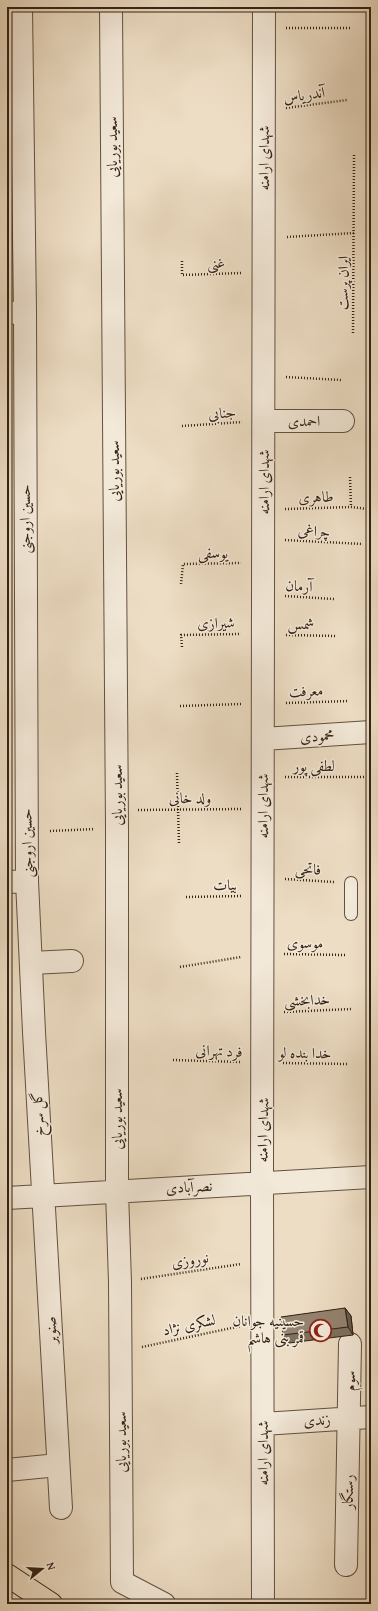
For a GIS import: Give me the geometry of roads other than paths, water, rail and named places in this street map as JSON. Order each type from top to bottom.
[{"type":"highway","points":[[7,1575],[51,1604]]},
{"type":"street","name":"حسین اروجنی","points":[[21,7],[16,312],[26,832],[17,881],[31,963],[34,1032]]},
{"type":"street","name":"سعید بوریایی","points":[[111,7],[117,819],[117,1191],[120,1282],[122,1582],[164,1604]]},
{"type":"street","name":"شهدای ارامنه","points":[[263,1604],[262,1183],[264,954],[264,7]]},
{"type":"street","name":"احمدی","points":[[264,421],[343,421]]},
{"type":"street","name":"محمودی","points":[[264,739],[371,732]]},
{"type":"street","points":[[31,963],[72,961]]},
{"type":"street","name":"گل سرخ","points":[[34,1032],[43,1196]]},
{"type":"street","name":"نصرآبادی","points":[[7,1198],[371,1177]]},
{"type":"street","name":"صنوبر","points":[[43,1196],[61,1508]]},
{"type":"street","name":"سوم","points":[[350,1344],[350,1418]]},
{"type":"street","name":"زندی","points":[[263,1424],[371,1417]]},
{"type":"street","name":"رستگار","points":[[346,1565],[350,1418]]},
{"type":"street","points":[[7,1470],[58,1464]]},
{"type":"lane","points":[[351,883],[351,914]]},
{"type":"place","name":"حسینیه جوانان قمر بنی هاشم","points":[[320,1330]]}]
